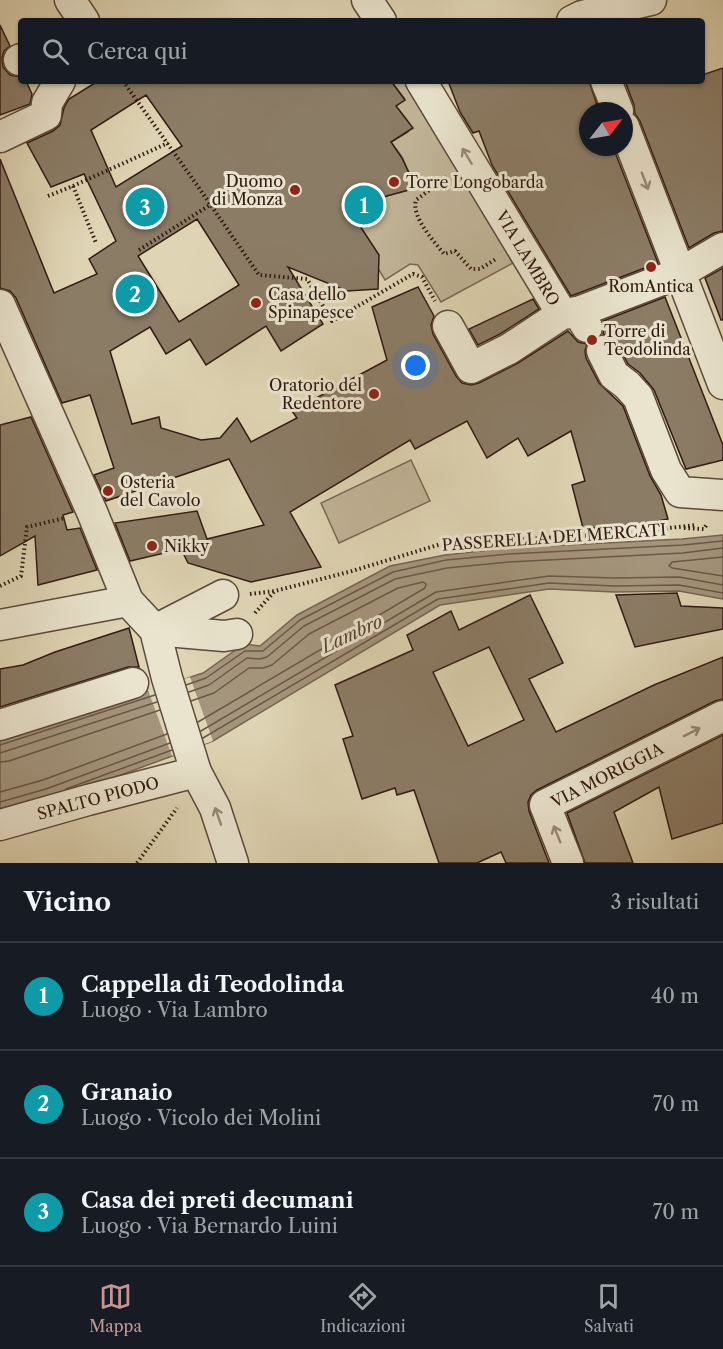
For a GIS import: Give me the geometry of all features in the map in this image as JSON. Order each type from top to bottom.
[{"type":"street","points":[[61,18],[64,0]]},
{"type":"street","points":[[70,0],[82,18]]},
{"type":"street","points":[[367,0],[379,18]]},
{"type":"street","points":[[578,15],[651,0]]},
{"type":"street","name":"VIA LAMBRO","points":[[430,84],[470,162],[614,375],[638,397],[666,470],[680,492],[723,495]]},
{"type":"street","points":[[607,84],[614,102]]},
{"type":"street","points":[[0,137],[46,115],[53,92]]},
{"type":"street","points":[[633,150],[723,384]]},
{"type":"street","points":[[448,326],[471,368],[508,349],[582,326],[723,248]]},
{"type":"street","points":[[0,305],[92,512],[128,601],[155,630],[192,761],[215,808],[233,863]]},
{"type":"street","points":[[155,630],[224,595]]},
{"type":"street","points":[[0,625],[128,601]]},
{"type":"street","points":[[155,630],[230,635]]},
{"type":"street","points":[[0,725],[133,683]]},
{"type":"street","name":"VIA MORIGGIA","points":[[568,863],[545,805],[723,716]]},
{"type":"street","name":"SPALTO PIODO","points":[[0,825],[88,800],[192,761]]},
{"type":"path","points":[[125,84],[259,275],[307,279],[332,321],[413,274],[417,274],[422,277],[448,326]]},
{"type":"path","points":[[48,196],[168,143]]},
{"type":"path","points":[[470,162],[419,197],[416,200],[414,211],[444,254],[455,251],[471,269],[475,270],[497,258]]},
{"type":"path","points":[[74,186],[96,243]]},
{"type":"path","points":[[139,250],[210,205]]},
{"type":"path","points":[[0,586],[21,576],[27,527],[92,512]]},
{"type":"path","name":"PASSERELLA DEI MERCATI","points":[[224,595],[275,591],[441,544],[612,534],[707,523],[704,529],[674,528]]},
{"type":"path","points":[[137,863],[184,798],[192,761]]},
{"type":"shaded area","points":[[393,84],[417,84],[524,257],[441,302],[418,265],[410,264],[385,280],[360,226],[383,197],[416,188],[402,157],[391,142],[408,132],[409,123],[396,106],[405,99]]},
{"type":"shaded area","points":[[411,460],[430,501],[339,543],[321,503]]},
{"type":"water","name":"Lambro","points":[[723,535],[723,599],[679,591],[614,592],[549,589],[440,605],[213,741],[50,801],[0,816],[0,740],[203,673],[244,644],[260,646],[297,615],[390,566],[445,555],[508,548]]},
{"type":"pier","points":[[190,677],[213,741],[172,756],[148,690]]},
{"type":"building","points":[[0,25],[10,46],[4,51],[3,67],[10,75],[18,76],[18,84],[27,84],[32,94],[30,104],[0,115]]},
{"type":"building","points":[[723,68],[723,231],[714,233],[689,248],[640,121],[635,114],[626,84],[705,84],[705,74]]},
{"type":"building","points":[[93,84],[393,84],[405,100],[396,106],[413,128],[391,142],[402,158],[416,188],[383,197],[383,212],[360,226],[379,255],[378,289],[347,291],[288,267],[323,324],[281,351],[266,326],[206,365],[190,339],[166,354],[150,327],[110,351],[132,424],[159,417],[161,428],[201,440],[220,438],[237,418],[251,442],[297,418],[292,411],[387,360],[372,307],[418,287],[434,316],[431,325],[433,334],[462,383],[471,385],[479,383],[518,363],[568,331],[578,342],[587,344],[586,358],[599,383],[623,406],[650,476],[661,495],[668,519],[624,528],[583,528],[572,485],[585,481],[571,431],[528,456],[518,438],[487,458],[467,421],[415,449],[410,440],[290,512],[321,567],[251,582],[188,563],[181,549],[130,561],[115,523],[197,511],[207,539],[264,525],[229,459],[106,501],[94,475],[114,468],[90,395],[62,403],[16,298],[10,291],[0,288],[0,159],[54,293],[97,274],[89,259],[116,241],[84,174],[51,187],[27,143],[53,131],[60,125],[69,99]],"holes":[[[146,95],[182,146],[116,187],[91,130]],[[197,219],[239,285],[179,322],[138,256]]]},
{"type":"building","points":[[449,84],[590,84],[596,102],[579,102],[579,156],[616,156],[658,263],[571,296],[492,165],[479,131],[473,133],[460,112]]},
{"type":"building","points":[[723,268],[723,320],[721,320],[705,278]]},
{"type":"building","points":[[665,297],[723,445],[723,460],[686,469],[654,390],[640,373],[628,364],[612,337],[603,334],[603,321]]},
{"type":"building","points":[[533,299],[539,309],[478,345],[469,329]]},
{"type":"building","points":[[31,417],[73,512],[63,515],[67,530],[80,528],[97,570],[38,585],[35,536],[0,556],[0,425]]},
{"type":"building","points":[[677,593],[681,606],[723,608],[723,629],[635,647],[616,595]]},
{"type":"building","points":[[530,595],[563,663],[529,679],[556,732],[654,685],[723,657],[723,699],[531,795],[528,802],[529,811],[549,863],[506,863],[501,852],[477,863],[439,863],[414,790],[397,795],[395,788],[362,799],[343,739],[353,736],[335,685],[413,650],[407,635],[451,611],[459,630]],"holes":[[[489,647],[524,720],[468,746],[433,672]]]},
{"type":"building","points":[[129,628],[139,667],[128,667],[0,707],[0,669],[23,665]]},
{"type":"building","points":[[723,735],[723,823],[672,839],[659,787],[614,812],[633,863],[585,863],[567,813]]},
{"type":"place","name":"Torre Longobarda","points":[[394,182]]},
{"type":"place","name":"Duomo di Monza","points":[[295,190]]},
{"type":"place","name":"Cappella di Teodolinda","points":[[364,205]]},
{"type":"place","name":"Casa dei preti decumani","points":[[145,207]]},
{"type":"place","name":"RomAntica","points":[[651,267]]},
{"type":"place","name":"Granaio","points":[[135,294]]},
{"type":"place","name":"Casa dello Spinapesce","points":[[256,303]]},
{"type":"place","name":"Torre di Teodolinda","points":[[592,340]]},
{"type":"place","name":"Oratorio del Redentore","points":[[374,394]]},
{"type":"place","name":"Osteria del Cavolo","points":[[108,491]]},
{"type":"place","name":"Nikky","points":[[152,546]]}]
